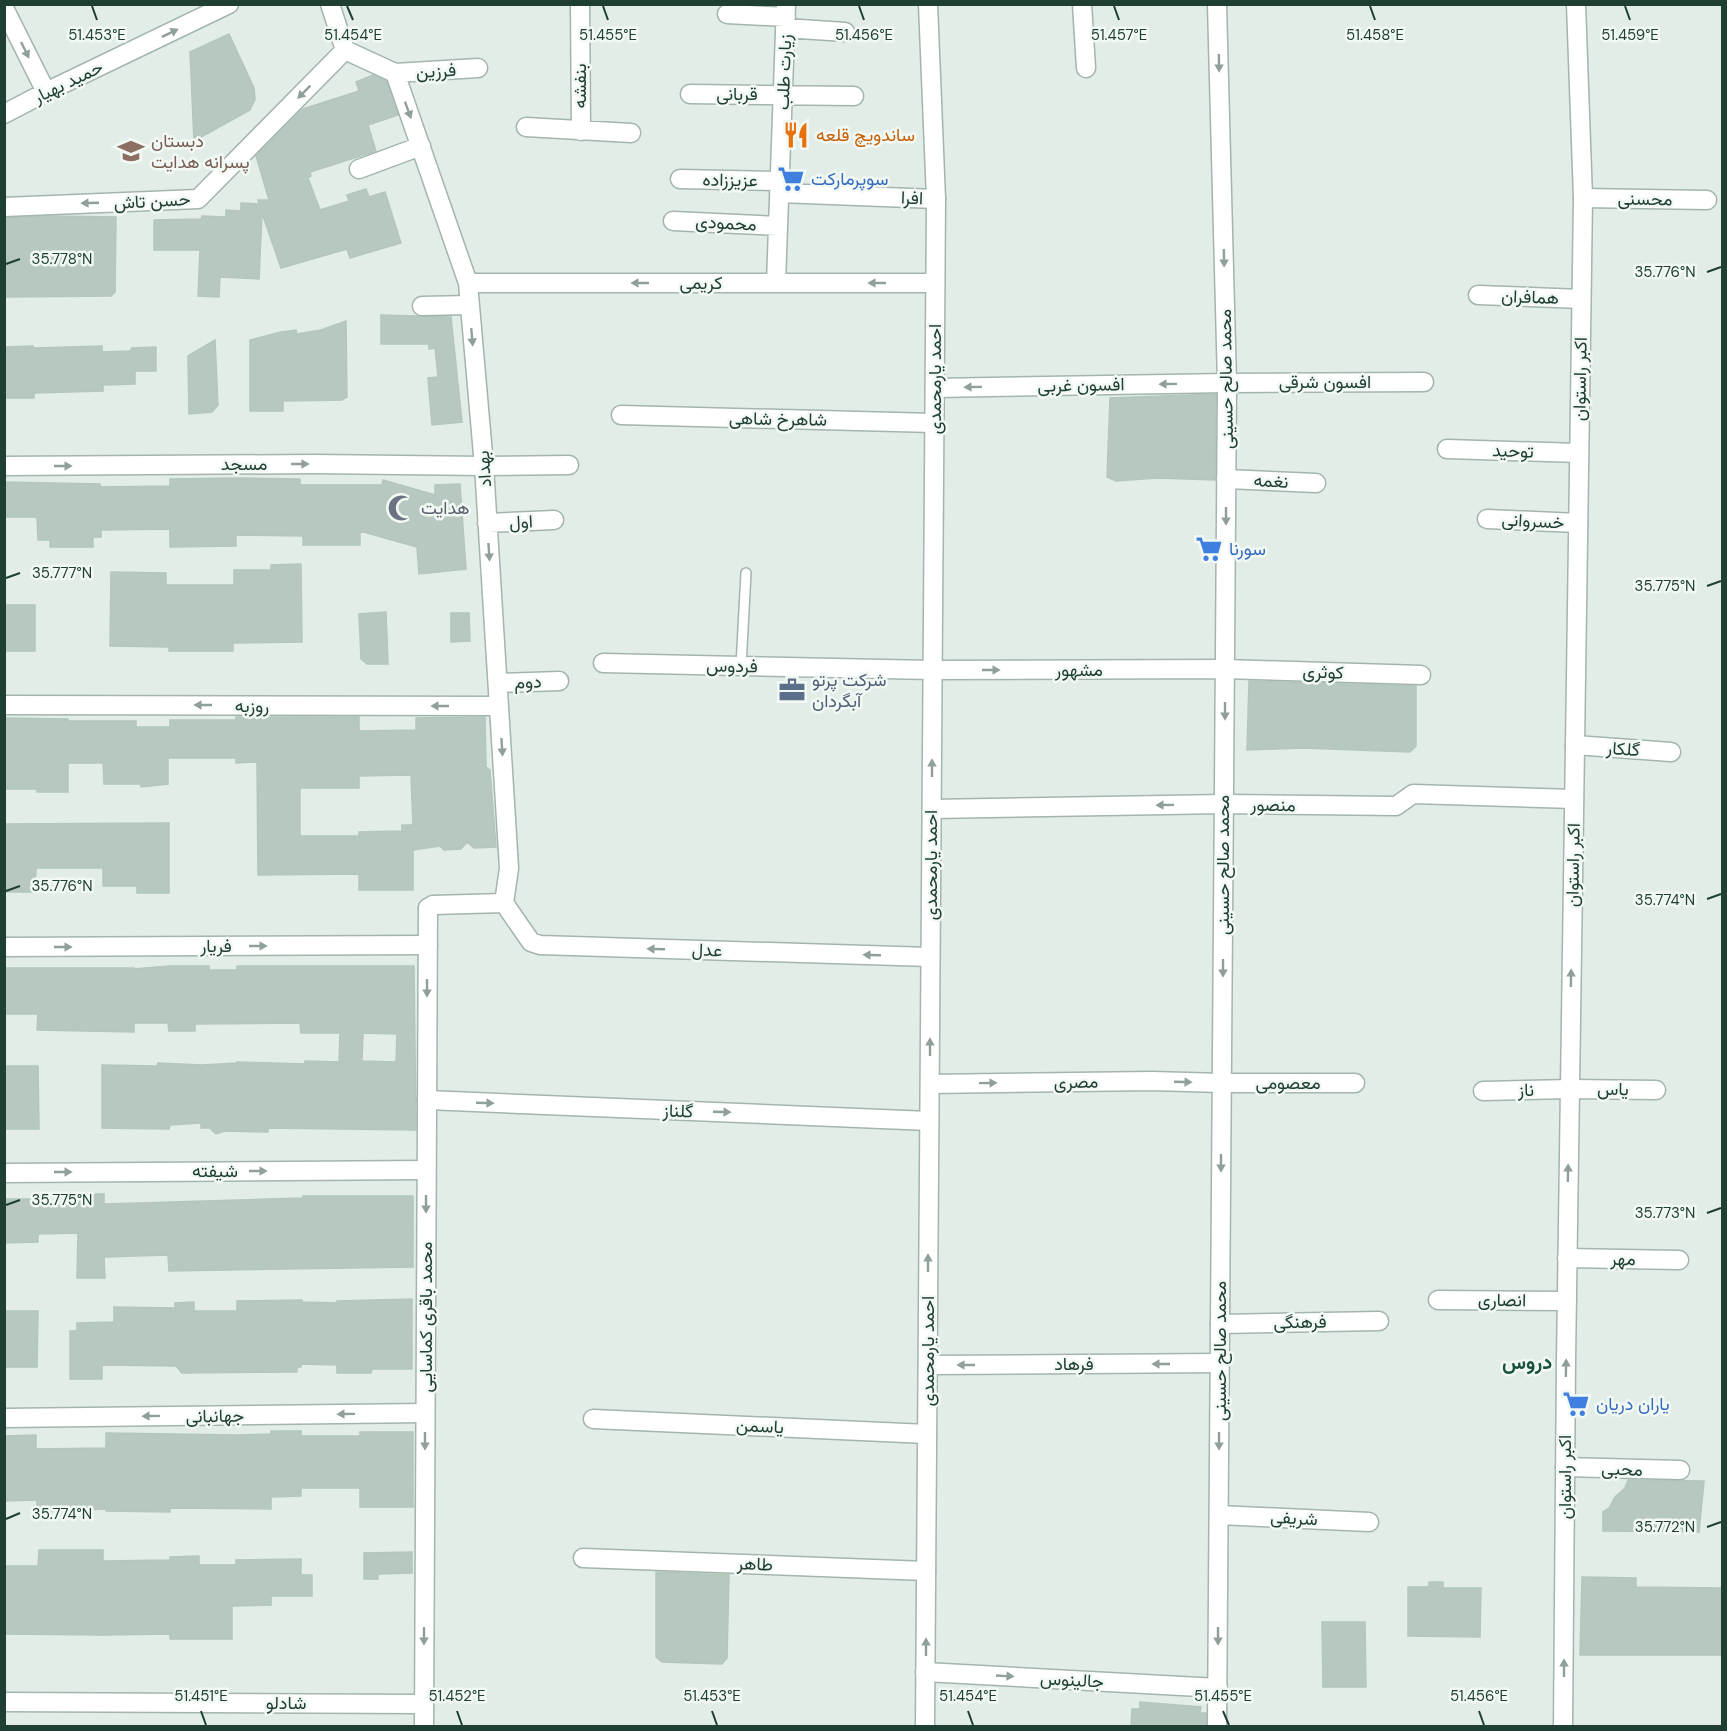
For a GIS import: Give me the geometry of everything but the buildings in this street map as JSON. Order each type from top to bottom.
[{"type":"street","name":"حمید بهیار","points":[[4,114],[229,4]]},
{"type":"street","points":[[330,4],[345,51],[395,73]]},
{"type":"street","name":"بنفشه","points":[[580,4],[581,131]]},
{"type":"street","name":"احمد یارمحمدی","points":[[925,1726],[936,199],[928,4]]},
{"type":"street","points":[[1082,4],[1086,68]]},
{"type":"street","name":"محمد صالح حسینی","points":[[1217,4],[1227,383],[1217,1726]]},
{"type":"street","name":"اکبر راستوان","points":[[1563,1726],[1567,1258],[1583,198],[1576,4]]},
{"type":"street","points":[[4,8],[46,92]]},
{"type":"street","points":[[727,14],[786,16],[845,32]]},
{"type":"street","name":"زیارت طلب","points":[[776,283],[786,16]]},
{"type":"street","name":"حسن تاش","points":[[4,207],[198,199],[345,51]]},
{"type":"street","name":"فرزین","points":[[395,73],[478,68]]},
{"type":"street","name":"بهداد","points":[[395,73],[468,283],[484,466],[509,868],[504,903]]},
{"type":"street","name":"قربانی","points":[[690,94],[854,96]]},
{"type":"street","points":[[526,128],[631,133]]},
{"type":"street","points":[[359,169],[421,146]]},
{"type":"street","name":"عزیززاده","points":[[680,178],[779,187]]},
{"type":"street","name":"افرا","points":[[779,187],[936,199]]},
{"type":"street","name":"محسنی","points":[[1583,198],[1707,200]]},
{"type":"street","name":"محمودی","points":[[673,221],[778,226]]},
{"type":"street","name":"کریمی","points":[[468,283],[935,283]]},
{"type":"street","name":"همافران","points":[[1478,295],[1581,299]]},
{"type":"street","points":[[422,306],[470,305]]},
{"type":"street","name":"افسون شرقی","points":[[1227,383],[1424,382]]},
{"type":"street","name":"افسون غربی","points":[[935,388],[1227,383]]},
{"type":"street","name":"شاهرخ شاهی","points":[[621,415],[934,423]]},
{"type":"street","name":"توحید","points":[[1447,449],[1579,453]]},
{"type":"street","name":"مسجد","points":[[4,466],[569,465]]},
{"type":"street","name":"نغمه","points":[[1226,478],[1316,483]]},
{"type":"street","name":"خسروانی","points":[[1487,519],[1578,523]]},
{"type":"street","name":"اول","points":[[487,523],[554,520]]},
{"type":"street","name":"فردوس","points":[[603,663],[933,670]]},
{"type":"street","name":"مشهور","points":[[933,670],[1225,669]]},
{"type":"street","name":"کوثری","points":[[1225,669],[1421,675]]},
{"type":"street","name":"دوم","points":[[498,683],[559,681]]},
{"type":"street","name":"روزبه","points":[[4,705],[499,706]]},
{"type":"street","name":"گلکار","points":[[1575,745],[1671,752]]},
{"type":"street","name":"منصور","points":[[932,809],[1224,804],[1395,806],[1413,794],[1574,799]]},
{"type":"street","name":"محمد باقری کماسایی","points":[[424,1726],[428,908],[433,905],[504,903]]},
{"type":"street","name":"عدل","points":[[504,903],[531,942],[540,945],[930,957]]},
{"type":"street","name":"فریار","points":[[4,947],[428,945]]},
{"type":"street","name":"مصری","points":[[930,1084],[1152,1081],[1222,1083]]},
{"type":"street","name":"معصومی","points":[[1222,1083],[1355,1083]]},
{"type":"street","name":"یاس","points":[[1570,1089],[1656,1090]]},
{"type":"street","name":"ناز","points":[[1483,1091],[1570,1089]]},
{"type":"street","name":"گلناز","points":[[427,1100],[929,1121]]},
{"type":"street","name":"شیفته","points":[[4,1173],[426,1170]]},
{"type":"street","name":"مهر","points":[[1567,1258],[1678,1260]]},
{"type":"street","name":"انصاری","points":[[1438,1300],[1567,1301]]},
{"type":"street","name":"فرهنگی","points":[[1220,1324],[1379,1321]]},
{"type":"street","name":"فرهاد","points":[[928,1365],[1220,1363]]},
{"type":"street","name":"جهانبانی","points":[[4,1418],[425,1413]]},
{"type":"street","name":"یاسمن","points":[[593,1419],[927,1434]]},
{"type":"street","name":"محبی","points":[[1565,1467],[1680,1470]]},
{"type":"street","name":"شریفی","points":[[1219,1515],[1369,1522]]},
{"type":"street","name":"طاهر","points":[[583,1557],[926,1571]]},
{"type":"street","name":"جالینوس","points":[[926,1672],[1218,1688]]},
{"type":"street","name":"شادلو","points":[[4,1702],[424,1704]]},
{"type":"lane","points":[[741,666],[746,573]]},
{"type":"place","name":"ساندویچ قلعه","points":[[796,135]]},
{"type":"place","name":"دبستان پسرانه هدایت","points":[[131,151]]},
{"type":"place","name":"سوپرمارکت","points":[[791,179]]},
{"type":"place","name":"هدایت","points":[[401,508]]},
{"type":"place","name":"سورنا","points":[[1209,549]]},
{"type":"place","name":"شرکت پرتو آبگردان","points":[[792,690]]},
{"type":"place","name":"یاران دریان","points":[[1576,1404]]},
{"type":"district","name":"دروس","points":[[1527,1362]]}]
